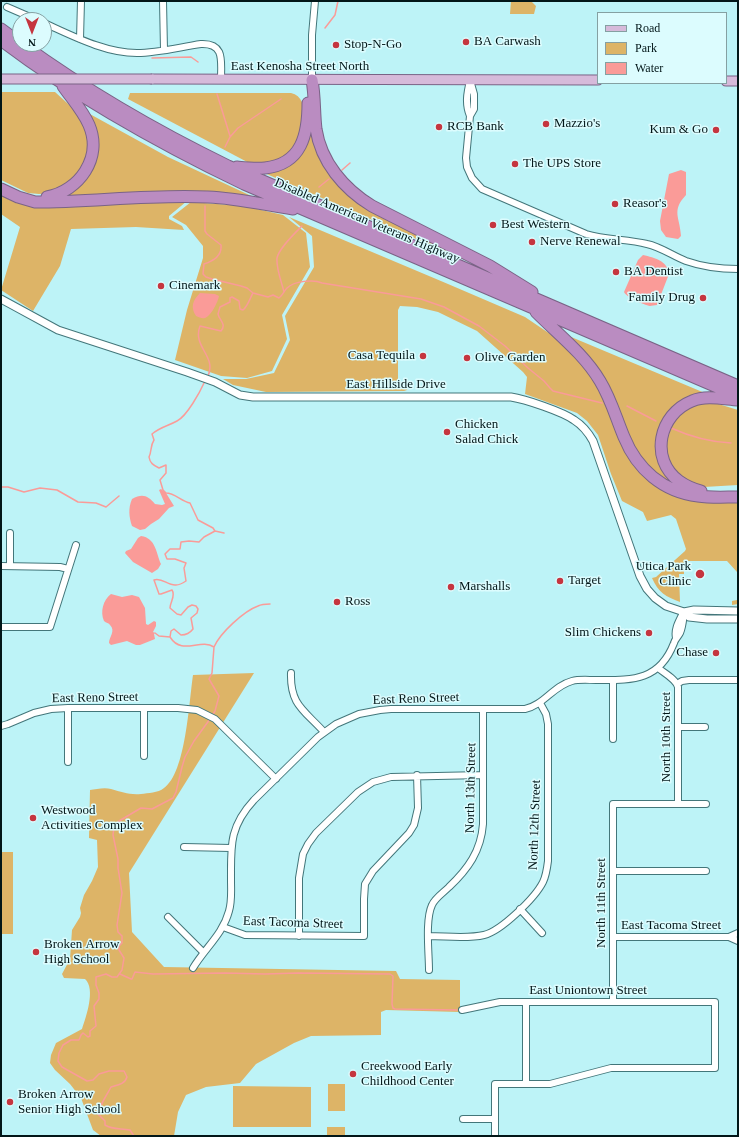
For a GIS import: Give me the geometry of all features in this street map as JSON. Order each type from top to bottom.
[{"type":"highway","name":"Disabled American Veterans Highway","points":[[1,28],[12,36]]},
{"type":"highway","name":"Disabled American Veterans Highway","points":[[1,40],[59,81],[92,102],[165,144],[244,184],[738,396]]},
{"type":"highway","name":"Disabled American Veterans Highway","points":[[34,52],[106,100],[176,140],[228,166],[738,386]]},
{"type":"highway","points":[[228,166],[265,168],[281,164],[293,155],[300,147],[306,133],[308,121],[308,92],[312,80]]},
{"type":"highway","points":[[312,80],[315,92],[316,124],[319,140],[324,154],[336,175],[354,194],[385,213],[490,266],[566,313]]},
{"type":"highway","points":[[1,184],[14,192],[28,197],[48,197],[60,194],[70,188],[79,180],[87,169],[92,152],[90,127],[83,113],[59,81]]},
{"type":"highway","points":[[1,189],[18,197],[35,202],[209,197],[226,198],[309,211]]},
{"type":"highway","points":[[529,306],[570,344],[599,379],[614,408],[628,446],[636,460],[647,473],[662,484],[681,493],[699,497],[738,497]]},
{"type":"highway","points":[[738,400],[705,398],[692,400],[673,412],[666,422],[661,442],[662,453],[666,465],[674,477],[685,485],[706,491],[738,491]]},
{"type":"main road","name":"East Kenosha Street North","points":[[1,79],[597,80]]},
{"type":"main road","points":[[727,81],[738,81]]},
{"type":"street","points":[[80,39],[81,1]]},
{"type":"street","points":[[163,1],[164,50]]},
{"type":"street","points":[[312,80],[312,35],[315,1]]},
{"type":"street","points":[[7,7],[19,12]]},
{"type":"street","points":[[52,27],[80,39],[111,50],[125,52],[138,53],[209,44],[216,47],[220,52],[221,80]]},
{"type":"street","points":[[470,80],[474,94],[474,109],[470,116],[467,163],[470,176],[475,183],[485,191],[595,237],[639,242],[661,248],[686,261],[723,269],[738,269]]},
{"type":"street","name":"East Hillside Drive","points":[[1,299],[58,330],[198,376],[240,394],[253,397],[511,398],[522,399],[567,416],[582,426],[593,441],[643,583],[655,598],[666,606],[684,612],[689,617],[707,619],[738,619]]},
{"type":"street","points":[[10,533],[10,566]]},
{"type":"street","points":[[1,627],[50,627],[76,545]]},
{"type":"street","points":[[1,566],[60,567],[68,569]]},
{"type":"street","name":"East Hillside Drive","points":[[684,612],[694,610],[738,610]]},
{"type":"street","points":[[658,668],[669,653],[679,635],[684,612]]},
{"type":"street","name":"East Reno Street","points":[[1,726],[48,709],[184,708],[197,710],[215,719],[276,779],[324,732],[336,724],[359,714],[380,710],[525,709],[540,702],[556,688],[572,681],[625,680],[640,678],[658,668]]},
{"type":"street","name":"North 10th Street","points":[[658,668],[677,684],[678,803]]},
{"type":"street","points":[[291,673],[291,685],[295,700],[302,710],[324,732]]},
{"type":"street","points":[[613,680],[613,738]]},
{"type":"street","points":[[677,684],[689,680],[738,680]]},
{"type":"street","name":"North 12th Street","points":[[520,909],[535,894],[542,884],[546,875],[548,861],[548,724],[546,714],[540,702]]},
{"type":"street","points":[[68,708],[68,762]]},
{"type":"street","points":[[144,708],[144,756]]},
{"type":"street","name":"North 13th Street","points":[[429,970],[428,918],[434,901],[465,871],[479,846],[483,824],[483,709]]},
{"type":"street","points":[[678,727],[705,727]]},
{"type":"street","points":[[299,936],[298,878],[301,861],[306,848],[316,833],[358,792],[373,782],[391,776],[483,775]]},
{"type":"street","name":"East Tacoma Street","points":[[223,927],[245,935],[364,936],[365,884],[373,870],[409,833],[414,825],[418,808],[417,776]]},
{"type":"street","points":[[193,968],[203,952],[213,942],[223,927],[231,902],[231,848],[235,830],[242,815],[254,800],[276,779]]},
{"type":"street","points":[[678,803],[706,804]]},
{"type":"street","name":"North 11th Street","points":[[613,1002],[613,804],[678,803]]},
{"type":"street","points":[[184,847],[231,848]]},
{"type":"street","points":[[613,871],[706,871]]},
{"type":"street","points":[[429,936],[484,935],[498,929],[520,909],[542,933]]},
{"type":"street","points":[[168,917],[203,952]]},
{"type":"street","name":"East Tacoma Street","points":[[613,937],[729,937],[738,933]]},
{"type":"street","name":"East Tacoma Street","points":[[729,937],[738,941]]},
{"type":"street","name":"East Uniontown Street","points":[[462,1010],[500,1002],[715,1002],[715,1068],[611,1068],[550,1084],[526,1084]]},
{"type":"street","points":[[495,1136],[495,1084],[526,1084],[526,1003]]},
{"type":"street","points":[[463,1119],[495,1119]]},
{"type":"green space","points":[[511,1],[531,1],[536,6],[534,14],[510,14]]},
{"type":"green space","points":[[1,92],[55,92],[77,112],[86,130],[89,148],[79,175],[54,193],[28,193],[1,180]]},
{"type":"green space","points":[[130,93],[291,93],[298,96],[302,102],[304,120],[299,139],[291,152],[272,162],[251,164],[128,99]]},
{"type":"green space","points":[[88,113],[168,157],[262,201],[61,199],[89,171]]},
{"type":"green space","points":[[311,125],[339,185],[488,270],[262,172],[277,169]]},
{"type":"green space","points":[[1,194],[14,200],[187,201],[169,216],[169,219],[182,226],[184,230],[136,227],[71,229],[60,266],[33,311],[1,290],[20,227],[1,214]]},
{"type":"green space","points":[[191,202],[244,206],[283,215],[306,233],[310,267],[282,315],[287,339],[272,371],[247,378],[221,376],[175,360],[187,310],[203,258],[203,246],[186,225],[172,217]]},
{"type":"green space","points":[[289,217],[525,317],[559,340],[591,373],[646,477],[738,501],[738,604],[732,605],[732,601],[737,600],[737,572],[727,561],[684,561],[684,574],[679,574],[680,602],[667,596],[660,590],[652,578],[656,577],[686,549],[676,519],[671,515],[647,521],[643,512],[622,501],[598,435],[587,421],[577,413],[525,394],[527,377],[523,372],[477,331],[438,312],[417,307],[400,306],[398,310],[398,382],[406,383],[409,386],[407,390],[404,391],[266,392],[233,385],[223,379],[246,379],[274,373],[290,340],[285,316],[314,267],[312,236]]},
{"type":"green space","points":[[564,334],[712,396],[689,399],[658,445],[688,493],[644,466],[617,410]]},
{"type":"green space","points":[[712,402],[738,410],[738,485],[704,487],[691,484],[675,471],[667,457],[666,443],[673,420],[685,408]]},
{"type":"green space","points":[[254,673],[129,873],[132,932],[164,967],[396,971],[400,979],[460,980],[460,1012],[386,1010],[381,1012],[381,1035],[311,1036],[294,1043],[256,1064],[240,1083],[206,1087],[186,1095],[178,1112],[174,1136],[101,1136],[93,1130],[81,1098],[50,1063],[51,1055],[56,1043],[82,1029],[89,1003],[90,989],[85,979],[64,978],[62,974],[70,959],[72,930],[80,917],[80,908],[84,895],[98,867],[97,840],[89,838],[90,790],[106,788],[137,794],[162,790],[171,780],[182,753],[193,675]]},
{"type":"green space","points":[[1,852],[13,852],[13,934],[1,934]]},
{"type":"green space","points":[[328,1084],[345,1084],[345,1111],[328,1111]]},
{"type":"green space","points":[[233,1086],[311,1087],[311,1127],[233,1127]]},
{"type":"green space","points":[[327,1127],[345,1127],[345,1136],[327,1136]]},
{"type":"water","points":[[681,170],[686,172],[686,195],[681,201],[678,210],[681,236],[678,239],[666,237],[661,230],[660,221],[669,174]]},
{"type":"water","points":[[643,255],[660,260],[668,269],[669,274],[657,305],[650,306],[644,304],[625,294],[624,292],[638,260]]},
{"type":"water","points":[[200,293],[215,294],[219,296],[212,312],[204,318],[196,316],[193,310],[194,301]]},
{"type":"water","points":[[161,489],[166,493],[174,506],[169,508],[159,519],[145,529],[140,530],[132,526],[129,512],[132,499],[139,496],[145,496],[155,504],[165,504],[159,490]]},
{"type":"water","points":[[141,536],[146,537],[153,543],[161,564],[158,569],[152,573],[133,562],[125,553],[131,549]]},
{"type":"water","points":[[111,594],[122,597],[132,595],[139,597],[145,608],[146,624],[148,625],[154,621],[156,622],[153,632],[155,633],[155,639],[140,645],[127,641],[111,645],[109,643],[112,627],[104,621],[102,610],[106,599]]},
{"type":"waterway","points":[[325,28],[335,15],[338,1]]},
{"type":"waterway","points":[[152,58],[191,57],[198,62]]},
{"type":"waterway","points":[[217,94],[230,136]]},
{"type":"waterway","points":[[225,147],[230,137],[238,128],[281,99]]},
{"type":"waterway","points":[[342,170],[350,163]]},
{"type":"waterway","points":[[319,187],[329,179]]},
{"type":"waterway","points":[[205,206],[205,231],[221,245],[221,249],[217,257],[204,264],[203,274],[212,279],[247,288],[253,293],[248,304],[243,310],[240,309],[239,301],[232,297],[230,298],[230,302],[220,307],[218,314],[223,326],[221,331],[200,326],[198,333],[199,340],[209,363],[210,369],[208,376]]},
{"type":"waterway","points":[[284,292],[278,271],[278,254],[284,245],[302,226]]},
{"type":"waterway","points":[[253,293],[268,297],[273,295],[279,298],[287,288],[294,284],[304,281],[314,281],[421,299],[444,307],[479,326],[505,346],[553,391],[602,403]]},
{"type":"waterway","points":[[205,381],[185,414],[174,423],[152,434],[154,440],[149,457],[152,464],[159,468],[166,465],[166,473],[160,480],[163,490],[166,493],[172,494],[190,503],[198,520],[213,528],[215,531],[204,537],[199,542],[181,542],[180,549],[170,549],[165,554],[167,559],[175,559],[186,563],[184,568],[186,581],[178,585],[173,585],[157,579],[154,580],[159,594],[172,590],[173,597],[170,608],[177,614],[181,615],[188,607],[192,605],[196,606],[198,609],[197,613],[191,618],[193,629],[191,632],[181,635],[174,629],[171,631],[170,637],[175,643],[180,645],[186,646],[203,644],[214,647],[212,673],[209,679],[219,696],[212,716]]},
{"type":"waterway","points":[[627,406],[656,421]]},
{"type":"waterway","points":[[671,428],[715,442],[731,443]]},
{"type":"waterway","points":[[1,487],[8,487],[24,492],[40,488],[57,490],[78,502],[96,503],[106,507],[119,496]]},
{"type":"waterway","points":[[215,531],[224,533]]},
{"type":"waterway","points":[[214,647],[221,635],[240,617],[262,604],[270,604]]},
{"type":"waterway","points":[[155,633],[159,636],[170,637]]},
{"type":"waterway","points":[[134,1136],[130,1130],[108,1127],[105,1125],[105,1121],[98,1114],[111,1087],[125,1081],[127,1077],[124,1071],[109,1071],[99,1074],[93,1080],[87,1081],[62,1067],[58,1061],[59,1053],[63,1045],[71,1040],[79,1040],[83,1033],[88,1037],[90,1036],[90,1031],[96,1026],[94,1006],[99,999],[96,977],[106,974],[112,977],[117,977],[122,970],[124,958],[119,950],[119,946],[122,943],[122,936],[118,932],[117,925],[122,893],[118,859],[113,835],[114,827],[119,821],[141,808],[152,809],[173,798],[185,757],[194,741],[210,719]]},
{"type":"waterway","points":[[120,974],[131,979],[135,972],[153,974],[390,974],[393,976],[393,1008],[457,1010]]},
{"type":"place","name":"BA Carwash","points":[[466,42]]},
{"type":"place","name":"Stop-N-Go","points":[[336,45]]},
{"type":"place","name":"Mazzio's","points":[[546,124]]},
{"type":"place","name":"RCB Bank","points":[[439,127]]},
{"type":"place","name":"Kum & Go","points":[[716,130]]},
{"type":"place","name":"The UPS Store","points":[[515,164]]},
{"type":"place","name":"Reasor's","points":[[615,204]]},
{"type":"place","name":"Best Western","points":[[493,225]]},
{"type":"place","name":"Nerve Renewal","points":[[532,242]]},
{"type":"place","name":"BA Dentist","points":[[616,272]]},
{"type":"place","name":"Cinemark","points":[[161,286]]},
{"type":"place","name":"Family Drug","points":[[703,298]]},
{"type":"place","name":"Casa Tequila","points":[[423,356]]},
{"type":"place","name":"Olive Garden","points":[[467,358]]},
{"type":"place","name":"Chicken Salad Chick","points":[[447,432]]},
{"type":"place","name":"Utica Park Clinic","points":[[700,574]]},
{"type":"place","name":"Target","points":[[560,581]]},
{"type":"place","name":"Marshalls","points":[[451,587]]},
{"type":"place","name":"Ross","points":[[337,602]]},
{"type":"place","name":"Slim Chickens","points":[[649,633]]},
{"type":"place","name":"Chase","points":[[716,653]]},
{"type":"place","name":"Westwood Activities Complex","points":[[33,818]]},
{"type":"place","name":"Broken Arrow High School","points":[[36,952]]},
{"type":"place","name":"Creekwood Early Childhood Center","points":[[353,1074]]},
{"type":"place","name":"Broken Arrow Senior High School","points":[[10,1102]]}]
